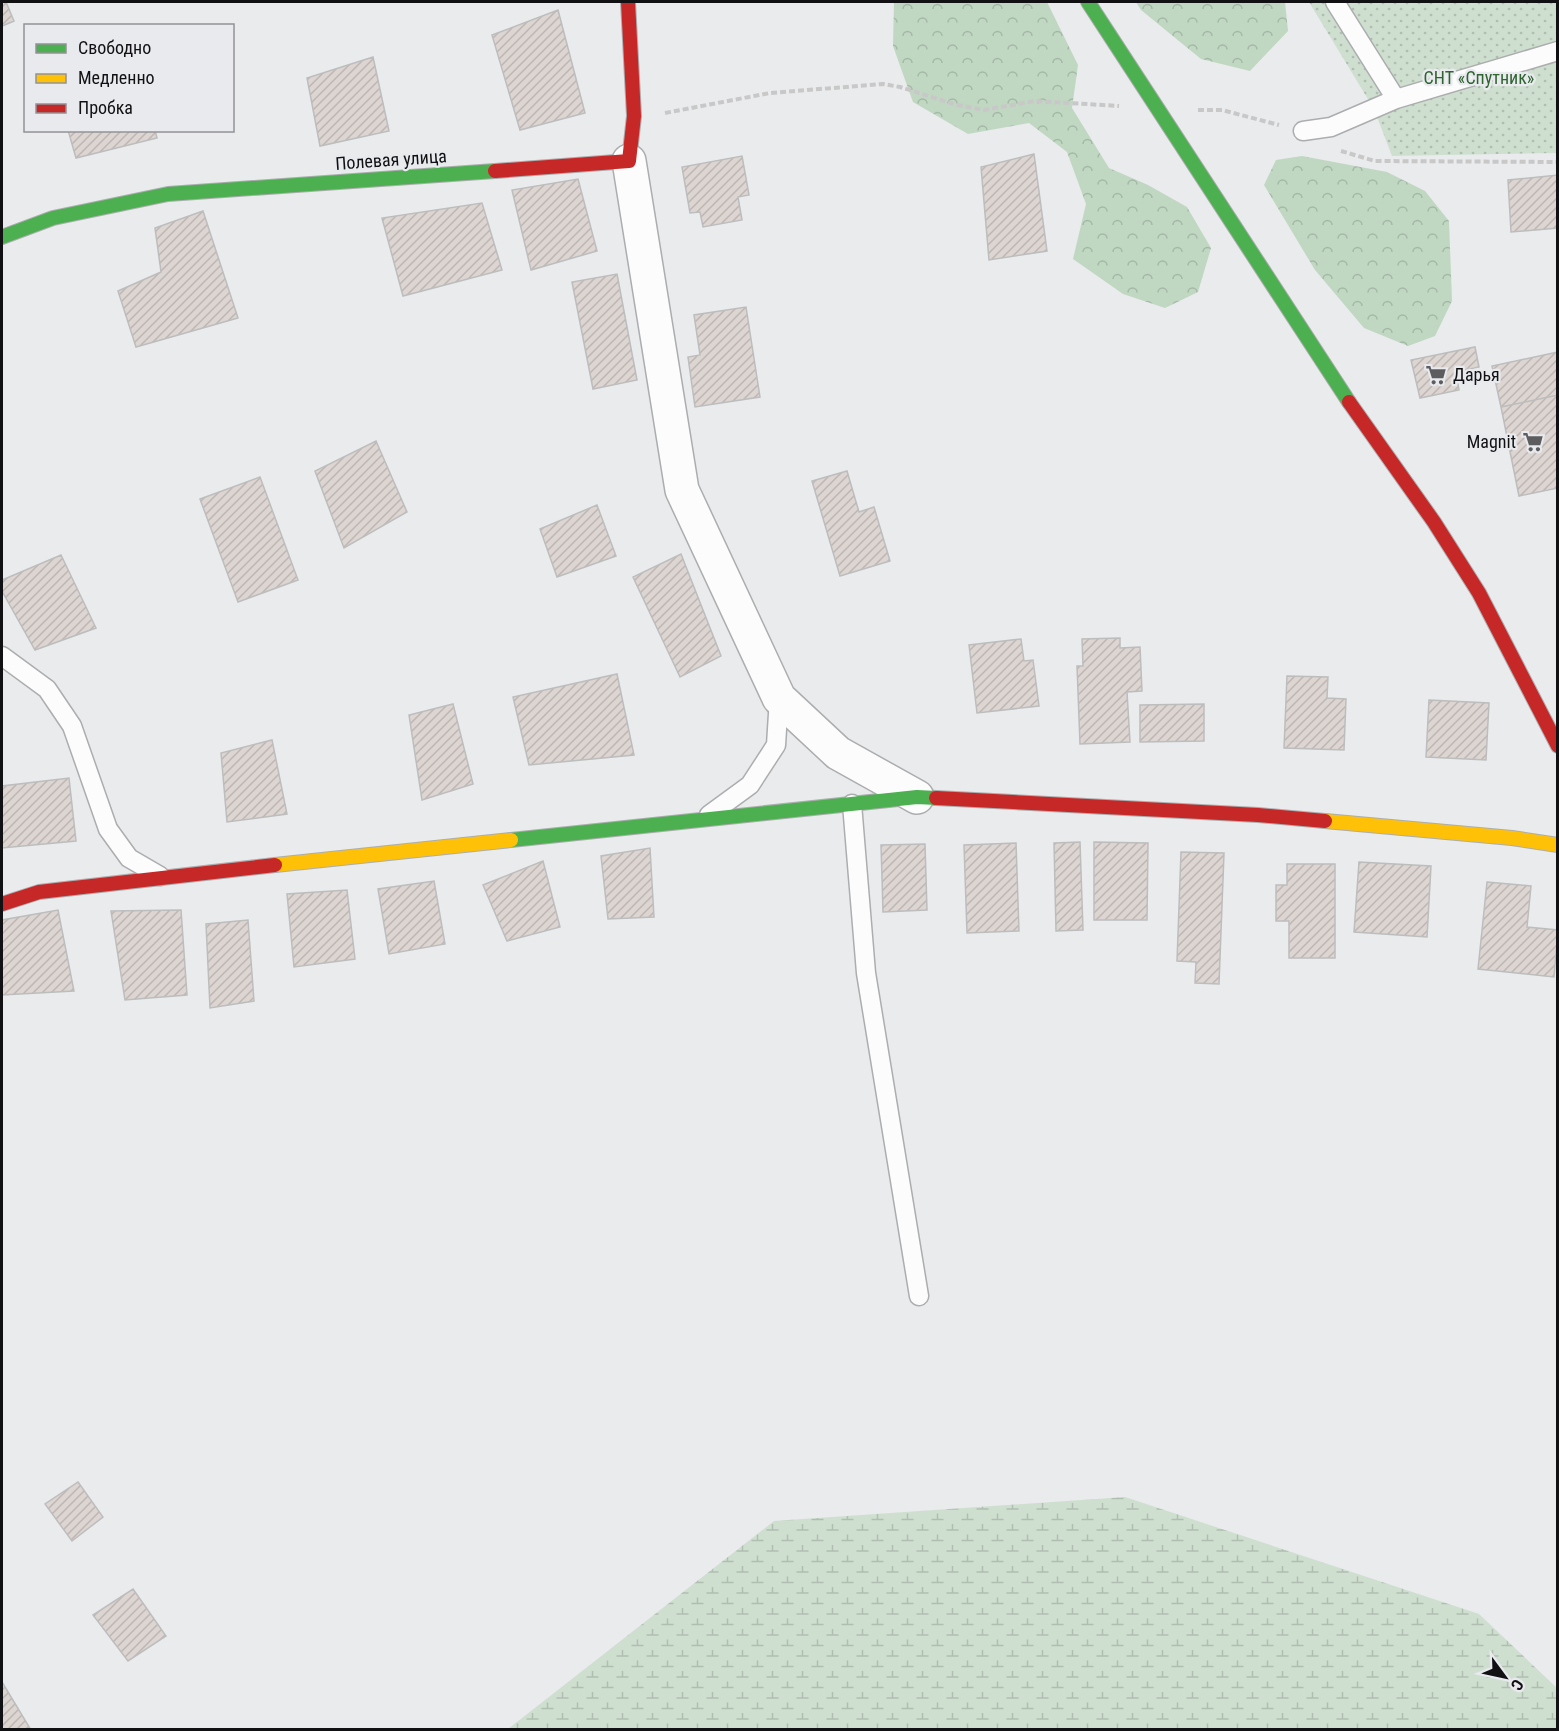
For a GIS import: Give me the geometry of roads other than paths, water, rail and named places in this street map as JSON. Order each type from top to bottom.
[{"type":"street","points":[[628,2],[634,116],[629,161],[682,490],[779,698],[838,753],[917,797]]},
{"type":"street","points":[[1088,2],[1346,397],[1434,522],[1479,593],[1557,746]]},
{"type":"street","name":"Полевая улица","points":[[2,237],[53,218],[168,194],[629,161]]},
{"type":"street","points":[[2,903],[39,892],[162,877],[917,797],[1258,815],[1512,838],[1557,845]]},
{"type":"lane","points":[[1335,2],[1396,99]]},
{"type":"lane","points":[[1303,131],[1331,127],[1396,99],[1557,51]]},
{"type":"lane","points":[[2,656],[47,689],[72,726],[108,830],[129,858],[162,877]]},
{"type":"lane","points":[[702,820],[750,785],[776,745],[779,698]]},
{"type":"lane","points":[[852,804],[866,973],[919,1296]]},
{"type":"place","name":"Дарья","points":[[1436,375]]},
{"type":"place","name":"Magnit","points":[[1533,442]]},
{"type":"park label","name":"СНТ «Спутник»","points":[[1479,78]]}]
